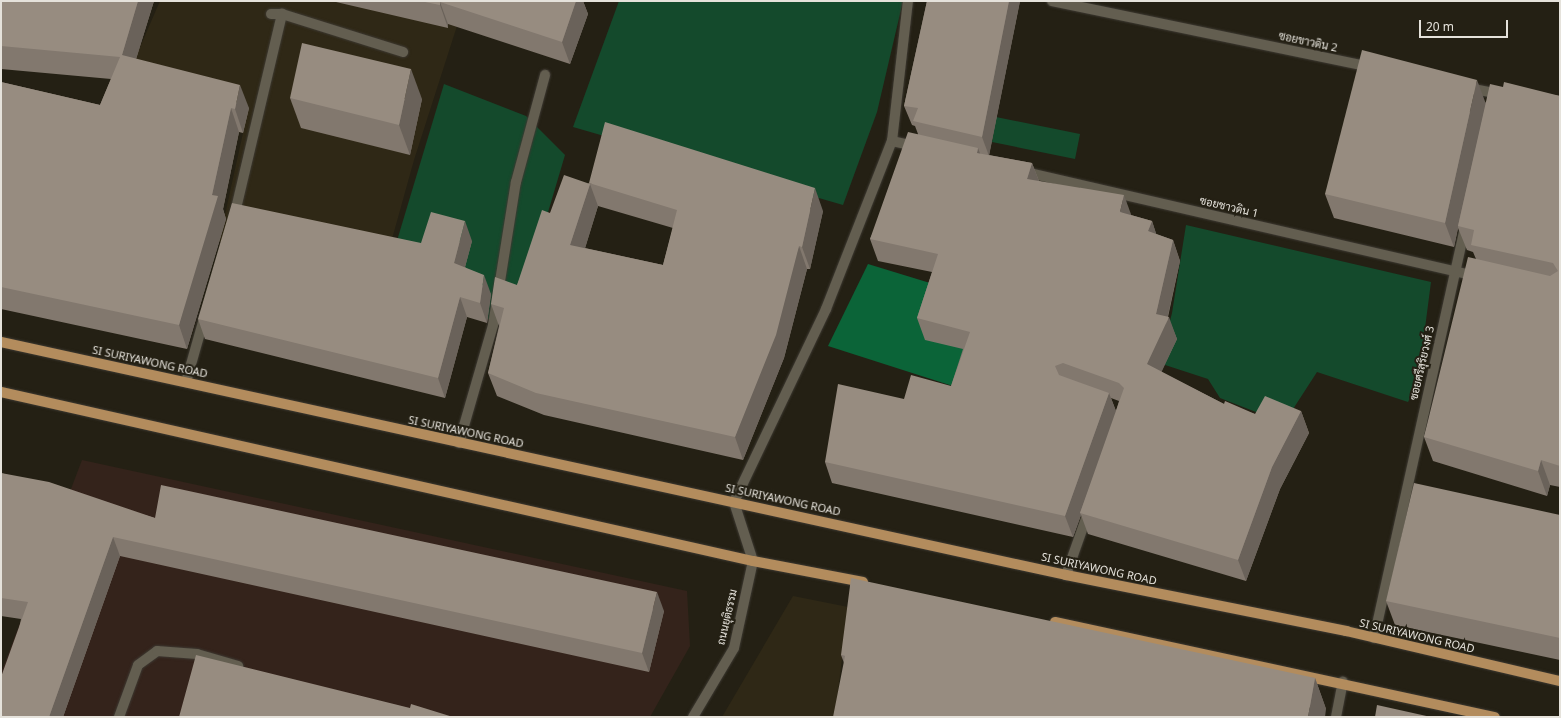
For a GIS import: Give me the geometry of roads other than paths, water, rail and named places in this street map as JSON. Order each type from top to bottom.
[{"type":"main road","name":"SI SURIYAWONG ROAD","points":[[1,342],[1066,575],[1374,638],[1560,681]]},
{"type":"main road","points":[[1,392],[752,561],[876,584]]},
{"type":"main road","points":[[1047,620],[1343,682],[1495,717]]},
{"type":"street","points":[[752,561],[734,502],[826,309],[892,141],[908,1]]},
{"type":"street","name":"ซอยขาวดิน 2","points":[[1052,1],[1378,69]]},
{"type":"street","points":[[271,14],[282,14],[403,52]]},
{"type":"street","points":[[230,229],[243,200],[282,14]]},
{"type":"street","points":[[459,443],[493,325],[516,182],[545,75]]},
{"type":"street","points":[[1456,85],[1494,97],[1510,96]]},
{"type":"street","points":[[892,141],[931,150]]},
{"type":"street","name":"ซอยชาวดิน 1","points":[[1016,170],[1485,278]]},
{"type":"street","name":"ซอยศรีสุริยวงศ์ 3","points":[[1374,638],[1411,487],[1467,217]]},
{"type":"street","points":[[186,382],[208,305]]},
{"type":"street","points":[[1066,575],[1093,500]]},
{"type":"street","name":"ถนนยุติธรรม","points":[[693,717],[734,648],[752,561]]},
{"type":"street","points":[[119,717],[138,665],[157,651],[197,654],[249,670]]},
{"type":"street","points":[[1336,717],[1343,682]]}]
